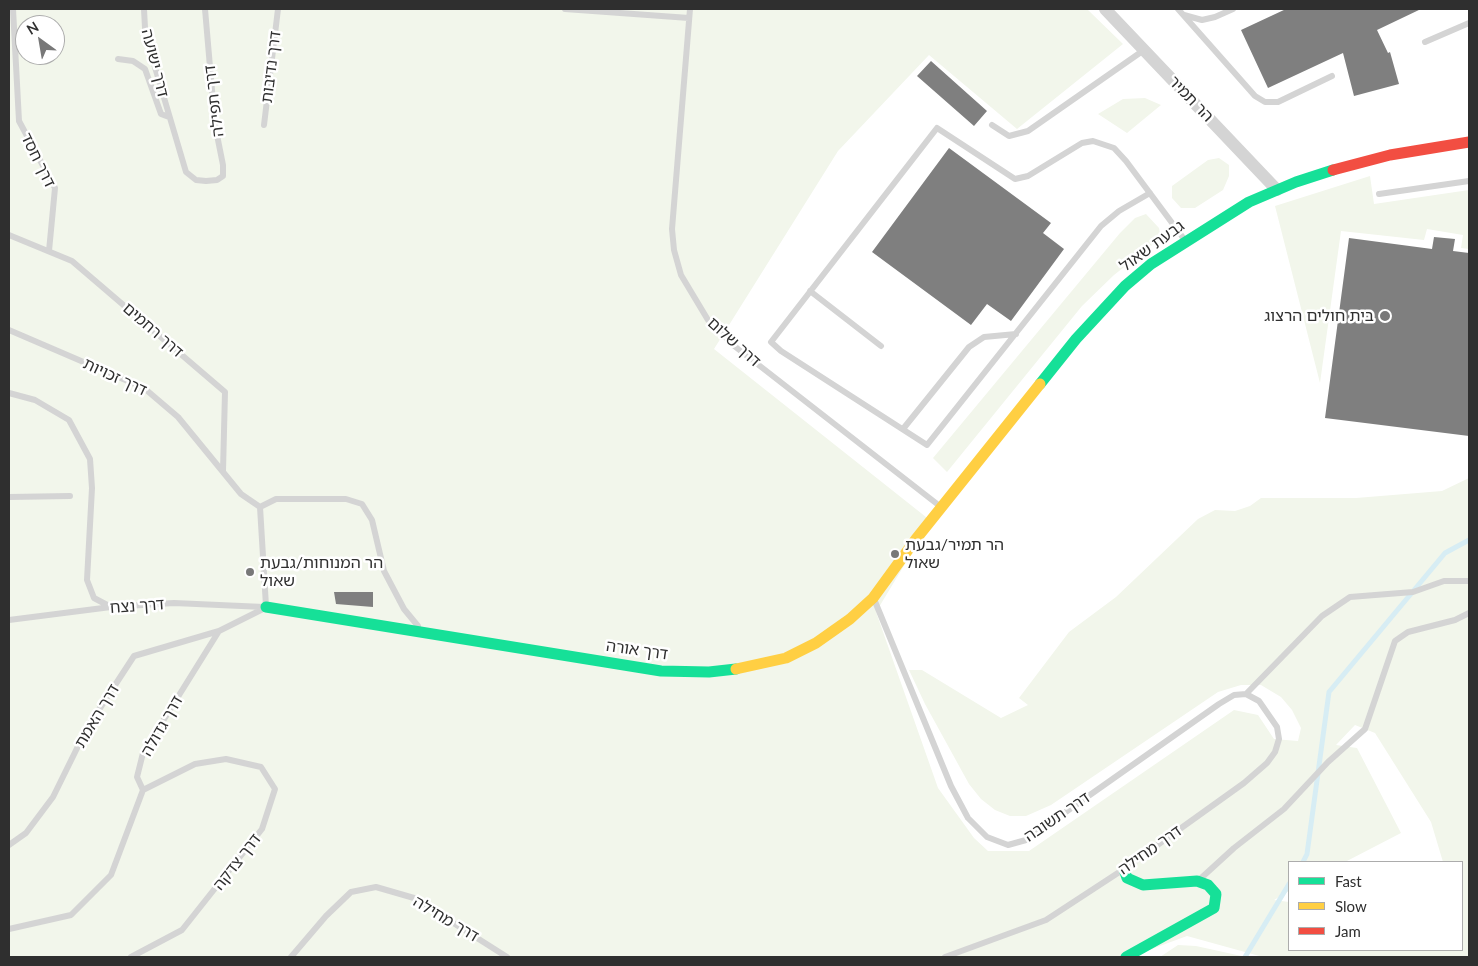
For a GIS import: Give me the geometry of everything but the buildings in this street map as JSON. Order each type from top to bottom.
[{"type":"street","name":"הר תמיר","points":[[1105,9],[1277,190]]},
{"type":"street","name":"גבעת שאול","points":[[942,508],[1096,315],[1125,286],[1185,240],[1250,202],[1277,190],[1340,168],[1434,146],[1469,142]]},
{"type":"street","name":"דרך אורה","points":[[266,607],[661,671],[709,672],[752,667],[786,658],[816,643],[850,619],[874,598],[942,508]]},
{"type":"street","points":[[1124,869],[1127,878],[1142,885],[1198,881],[1208,885],[1216,894],[1214,908],[1126,957]]},
{"type":"lane","name":"דרך חסד","points":[[13,9],[19,121],[55,188],[49,252]]},
{"type":"lane","name":"דרך ישועה","points":[[144,9],[145,28],[186,172],[196,180],[206,181]]},
{"type":"lane","name":"דרך תפילה","points":[[205,9],[215,125],[223,165],[222,176],[217,180],[206,181]]},
{"type":"lane","name":"דרך נדיבות","points":[[264,125],[278,9]]},
{"type":"lane","points":[[565,9],[689,18]]},
{"type":"lane","name":"דרך שלום","points":[[690,9],[672,228],[674,250],[681,275],[708,320],[733,345],[942,508]]},
{"type":"lane","points":[[1178,9],[1255,96],[1265,102],[1278,102],[1332,76]]},
{"type":"lane","points":[[1183,14],[1202,20],[1215,17],[1233,9]]},
{"type":"lane","points":[[1425,42],[1469,23]]},
{"type":"lane","points":[[992,125],[1009,136],[1028,131],[1144,50]]},
{"type":"lane","points":[[118,59],[133,61],[145,69],[161,114],[169,117]]},
{"type":"lane","points":[[1150,193],[1119,211],[1102,226],[927,445],[780,351],[771,342],[937,128],[1015,179],[1028,176],[1082,142],[1093,141],[1114,148],[1150,193],[1185,240]]},
{"type":"lane","points":[[1379,194],[1469,181]]},
{"type":"lane","name":"דרך רחמים","points":[[9,235],[72,261],[225,392],[222,471]]},
{"type":"lane","points":[[810,291],[881,346]]},
{"type":"lane","name":"דרך זכויות","points":[[9,330],[144,388],[178,417],[241,494],[260,507]]},
{"type":"lane","points":[[903,429],[969,347],[984,337],[1016,334]]},
{"type":"lane","points":[[9,393],[35,400],[69,420],[90,459],[92,488],[86,580],[94,598],[111,607]]},
{"type":"lane","points":[[9,497],[70,496]]},
{"type":"lane","points":[[266,607],[260,507],[276,499],[346,499],[362,504],[372,520],[384,571],[404,609],[422,631]]},
{"type":"lane","points":[[1246,694],[1322,616],[1350,597],[1413,592],[1444,581],[1469,581]]},
{"type":"lane","name":"דרך תשובה","points":[[874,598],[951,786],[968,818],[988,837],[1008,846],[1026,840],[1219,704],[1234,696],[1246,694]]},
{"type":"lane","name":"דרך נצח","points":[[9,620],[111,607],[174,603],[266,607]]},
{"type":"lane","name":"דרך גדולה","points":[[9,929],[71,915],[111,875],[143,790],[137,777],[143,753],[219,632],[266,607]]},
{"type":"lane","points":[[1198,881],[1234,848],[1284,809],[1328,762],[1365,729],[1395,641],[1408,632],[1455,620],[1469,613]]},
{"type":"lane","name":"דרך האמת","points":[[9,845],[26,833],[53,797],[87,728],[134,656],[219,632]]},
{"type":"lane","name":"דרך מחילה","points":[[945,957],[1046,920],[1124,869],[1244,783],[1275,752],[1279,739],[1276,727],[1259,701],[1246,694]]},
{"type":"lane","name":"דרך צדקה","points":[[131,957],[182,930],[262,829],[275,789],[261,767],[226,759],[195,764],[143,790]]},
{"type":"lane","name":"דרך מחילה","points":[[291,957],[326,916],[351,892],[376,887],[414,898],[508,957]]},
{"type":"shaded area","points":[[9,9],[1087,9],[1123,44],[1017,129],[929,55],[838,151],[714,349],[931,521],[876,612],[938,788],[974,838],[988,851],[1029,851],[1234,710],[1258,715],[1274,739],[1298,741],[1301,728],[1292,710],[1281,697],[1261,685],[1241,685],[1218,692],[1051,805],[1026,816],[1010,816],[995,810],[981,799],[969,784],[925,704],[909,670],[922,670],[1001,718],[1028,705],[1019,698],[1069,632],[1116,597],[1198,519],[1215,510],[1235,511],[1250,506],[1261,498],[1356,498],[1442,491],[1469,478],[1469,957],[1263,957],[1187,936],[1130,957],[9,957]],"holes":[[[1355,725],[1375,733],[1431,822],[1443,861],[1463,861],[1463,951],[1288,951],[1288,902],[1274,900],[1288,892],[1288,861],[1347,861],[1401,833],[1357,748],[1336,745]]]},
{"type":"shaded area","points":[[1145,98],[1161,105],[1127,133],[1098,114],[1123,99]]},
{"type":"shaded area","points":[[1219,158],[1229,165],[1229,176],[1223,190],[1195,208],[1181,208],[1172,198],[1172,186],[1208,160]]},
{"type":"shaded area","points":[[1370,176],[1374,204],[1469,190],[1469,249],[1461,248],[1463,235],[1427,229],[1424,240],[1341,231],[1320,383],[1275,206]]},
{"type":"shaded area","points":[[1146,214],[1159,228],[1161,238],[1114,275],[1082,306],[947,472],[933,458],[1120,233],[1135,218]]},
{"type":"shaded area","points":[[1178,945],[1196,946],[1246,957],[1160,957]]},
{"type":"waterway","points":[[1304,861],[1307,854],[1329,692],[1445,553],[1469,540]]},
{"type":"waterway","points":[[1245,957],[1288,886]]},
{"type":"traffic: fast","points":[[1040,384],[1076,339],[1125,286],[1151,264],[1249,202],[1296,182],[1333,170]]},
{"type":"traffic: fast","points":[[266,607],[661,671],[709,672],[736,669]]},
{"type":"traffic: fast","points":[[1124,869],[1127,878],[1143,885],[1197,881],[1208,885],[1216,894],[1214,908],[1126,957]]},
{"type":"traffic: slow","points":[[736,669],[786,658],[816,643],[850,619],[873,598],[916,539],[1040,384]]},
{"type":"traffic: jam","points":[[1333,170],[1390,155],[1469,142]]},
{"type":"place","name":"בית חולים הרצוג","points":[[1385,316]]},
{"type":"place","name":"הר תמיר/גבעת שאול","points":[[895,554]]},
{"type":"place","name":"הר המנוחות/גבעת שאול","points":[[250,572]]}]
